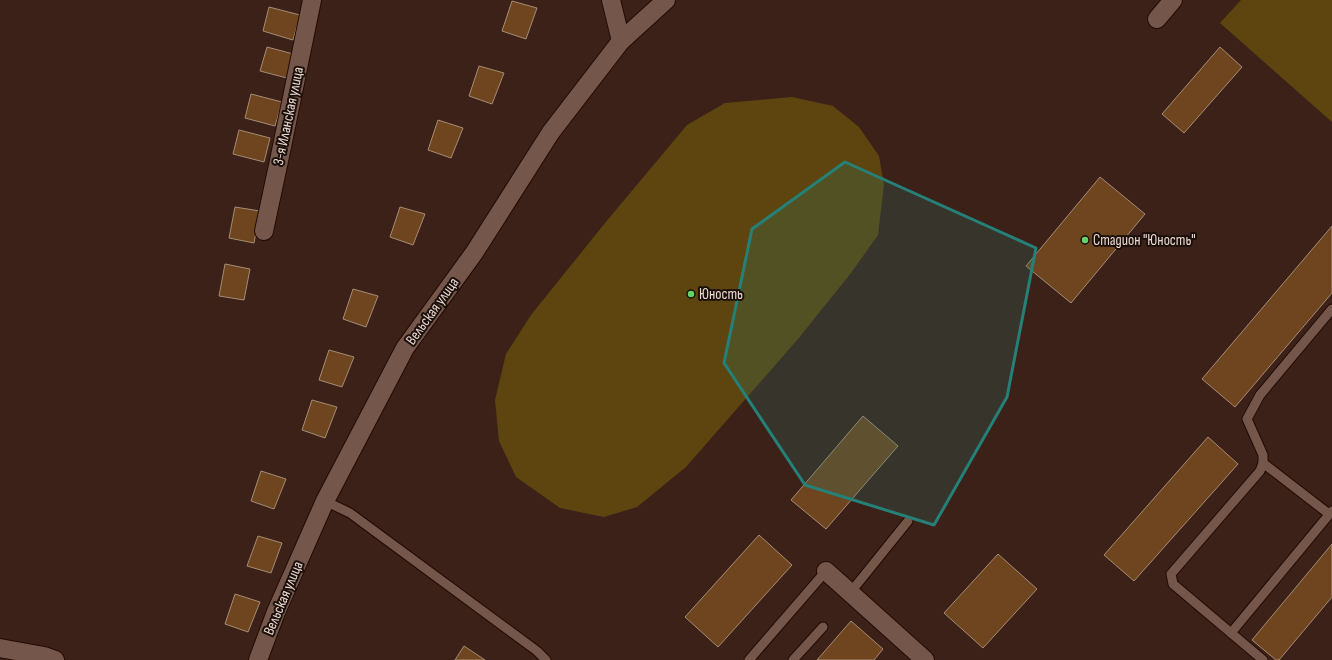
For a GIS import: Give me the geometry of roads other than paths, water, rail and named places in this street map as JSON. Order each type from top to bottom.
[{"type":"street","name":"3-я Иланская улица","points":[[264,231],[312,0]]},
{"type":"street","points":[[611,0],[621,41]]},
{"type":"street","name":"Вельская улица","points":[[258,660],[276,612],[325,500],[405,348],[474,253],[551,132],[621,41],[666,0]]},
{"type":"street","points":[[1156,19],[1173,0]]},
{"type":"street","points":[[826,572],[925,660]]},
{"type":"street","points":[[0,648],[44,656],[55,660]]},
{"type":"lane","points":[[1263,660],[1173,584],[1171,574],[1260,472],[1263,463],[1263,455],[1247,419],[1260,396],[1332,310]]},
{"type":"lane","points":[[1231,633],[1331,513],[1263,463]]},
{"type":"lane","points":[[325,500],[350,513],[538,651],[546,660]]},
{"type":"lane","points":[[850,593],[908,521]]},
{"type":"lane","points":[[749,660],[826,572]]},
{"type":"lane","points":[[793,660],[823,626]]},
{"type":"place","name":"Стадион \"Юность\"","points":[[1085,240]]},
{"type":"place","name":"Юность","points":[[691,294]]}]
